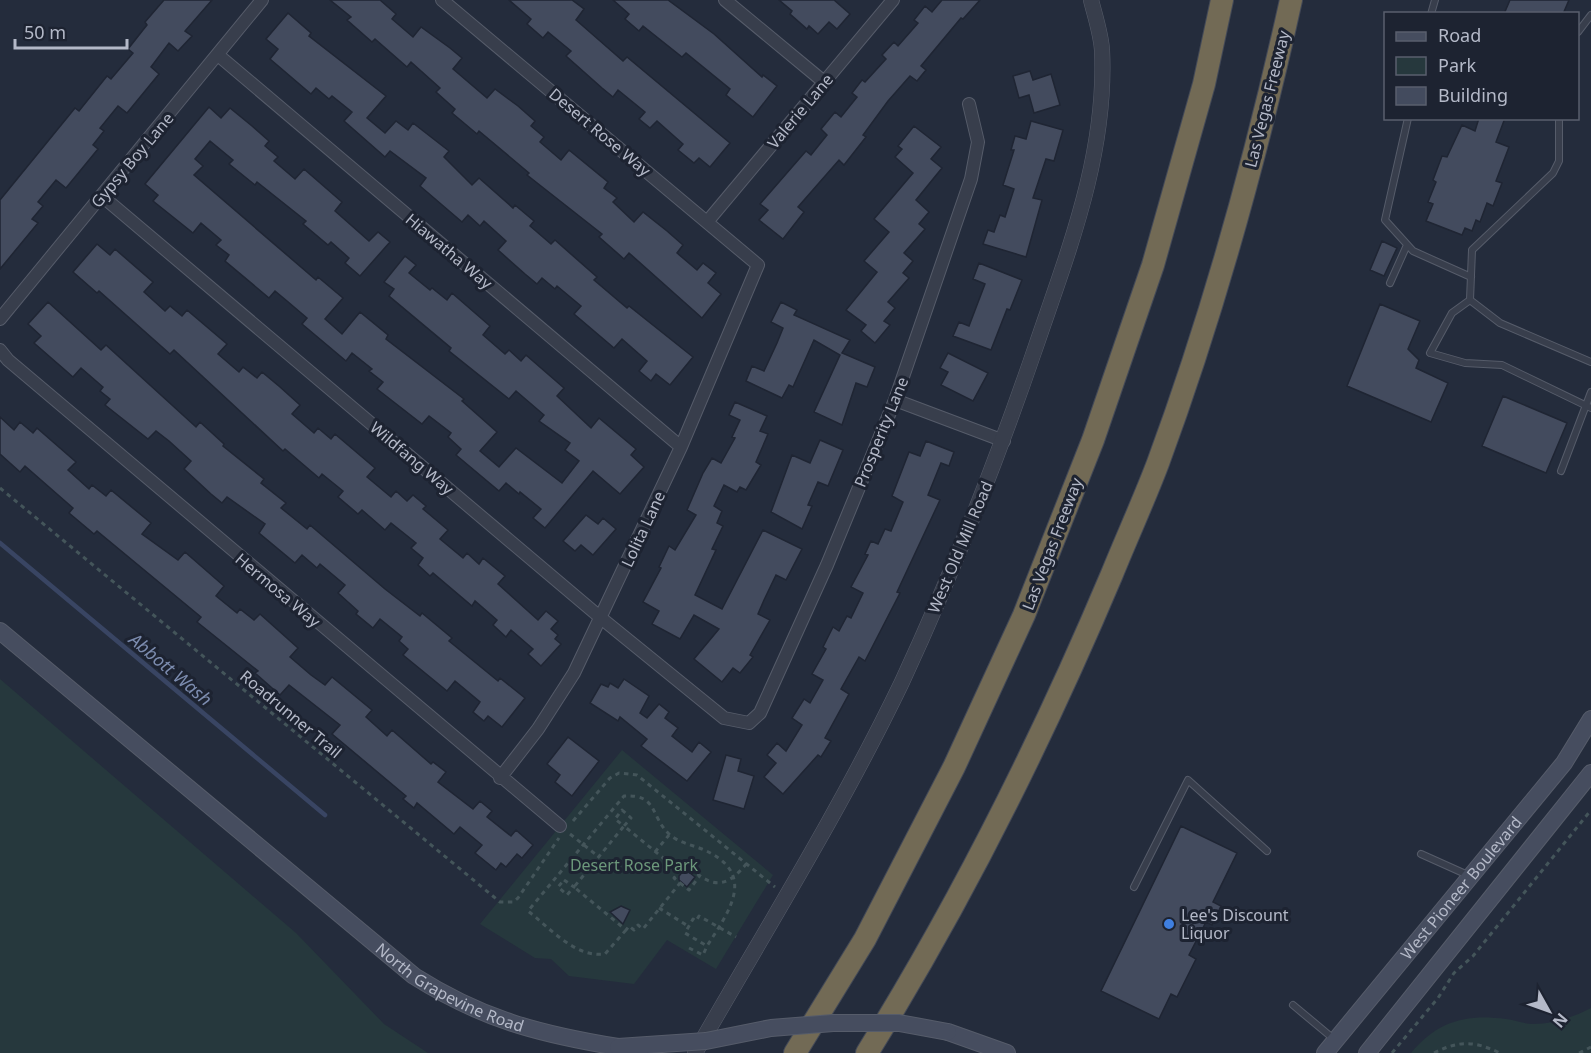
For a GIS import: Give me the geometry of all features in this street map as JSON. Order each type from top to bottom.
[{"type":"highway","name":"Las Vegas Freeway","points":[[795,1053],[865,939],[949,777],[1024,615],[1093,440],[1153,265],[1204,84],[1222,0]]},
{"type":"highway","name":"Las Vegas Freeway","points":[[867,1053],[923,963],[1008,803],[1089,628],[1158,462],[1216,285],[1270,96],[1291,0]]},
{"type":"main road","name":"North Grapevine Road","points":[[0,631],[414,976],[454,1001],[512,1024],[567,1039],[618,1047],[706,1041],[771,1028],[813,1024],[899,1023],[948,1032],[1007,1053]]},
{"type":"main road","name":"West Pioneer Boulevard","points":[[1330,1047],[1564,763],[1591,719]]},
{"type":"main road","name":"West Pioneer Boulevard","points":[[1367,1053],[1591,772]]},
{"type":"street","name":"Gypsy Boy Lane","points":[[0,319],[262,0]]},
{"type":"street","name":"Desert Rose Way","points":[[442,0],[758,265]]},
{"type":"street","points":[[725,0],[824,82]]},
{"type":"street","name":"Valerie Lane","points":[[707,222],[893,0]]},
{"type":"street","name":"West Old Mill Road","points":[[695,1053],[785,896],[901,684],[954,565],[1004,441],[1081,216],[1095,155],[1102,96],[1102,47],[1091,0]]},
{"type":"street","name":"Hiawatha Way","points":[[218,55],[681,447]]},
{"type":"street","name":"Prosperity Lane","points":[[724,718],[748,723],[760,713],[827,565],[895,400],[971,179],[978,142],[969,104]]},
{"type":"street","name":"Wildfang Way","points":[[102,196],[601,618],[724,718]]},
{"type":"street","name":"Lolita Lane","points":[[500,778],[538,729],[574,673],[681,447],[758,265]]},
{"type":"street","name":"Hermosa Way","points":[[0,350],[8,360],[500,778],[563,828]]},
{"type":"street","points":[[895,400],[1004,441]]},
{"type":"lane","points":[[1579,31],[1591,15]]},
{"type":"lane","points":[[1408,120],[1385,220],[1413,251],[1471,277]]},
{"type":"lane","points":[[1470,300],[1472,250],[1553,173],[1559,161],[1559,120]]},
{"type":"lane","points":[[1390,284],[1407,245]]},
{"type":"lane","points":[[1470,300],[1500,323],[1591,362]]},
{"type":"lane","points":[[1470,300],[1452,313],[1430,352],[1465,363],[1502,365],[1588,407]]},
{"type":"lane","points":[[1561,471],[1588,407],[1591,392]]},
{"type":"lane","points":[[1134,887],[1188,780],[1267,851]]},
{"type":"lane","points":[[1421,854],[1471,876]]},
{"type":"lane","points":[[1293,1005],[1330,1047]]},
{"type":"path","name":"Roadrunner Trail","points":[[0,488],[500,902],[513,902],[518,898],[556,842]]},
{"type":"path","points":[[575,819],[610,778],[619,773],[637,775],[785,896]]},
{"type":"path","points":[[680,883],[643,928],[638,925],[634,930],[629,926],[605,954],[595,956],[567,942],[528,910],[624,796],[634,795],[645,799],[669,835],[710,852],[726,864],[733,876],[735,897],[703,955],[689,948]]},
{"type":"path","points":[[626,930],[574,887],[564,880],[558,887],[567,895],[574,887],[599,857],[624,826],[631,818],[622,810],[615,819],[624,826],[655,852],[679,871]]},
{"type":"path","points":[[1392,1053],[1438,998],[1454,973],[1473,956],[1591,810]]},
{"type":"path","points":[[563,828],[599,857]]},
{"type":"path","points":[[655,852],[669,835]]},
{"type":"path","points":[[699,877],[689,890],[674,878],[685,864],[708,883],[716,884],[733,876],[747,863]]},
{"type":"path","points":[[659,908],[689,926]]},
{"type":"path","points":[[708,946],[685,933],[693,919],[696,921],[699,916],[736,937]]},
{"type":"path","points":[[1434,1053],[1454,1043],[1482,1045],[1500,1053]]},
{"type":"path","points":[[1580,1053],[1591,1047]]},
{"type":"green space","points":[[0,679],[296,933],[384,1024],[428,1053],[0,1053]]},
{"type":"green space","name":"Desert Rose Park","points":[[622,750],[773,875],[716,969],[667,940],[634,984],[569,976],[551,959],[535,958],[480,924]]},
{"type":"green space","points":[[1591,1008],[1591,1053],[1411,1053],[1431,1033],[1465,1019],[1491,1018],[1541,1024],[1563,1019]]},
{"type":"building","points":[[164,0],[212,0],[185,31],[192,36],[178,51],[169,43],[151,67],[159,74],[127,113],[118,106],[100,128],[104,131],[93,145],[98,149],[66,188],[56,180],[38,202],[43,206],[32,219],[38,223],[0,269],[0,200],[75,108],[79,111],[107,76],[111,79],[133,53],[128,49],[147,25],[145,22]]},
{"type":"building","points":[[330,0],[380,0],[396,14],[392,19],[413,37],[421,27],[462,58],[453,69],[487,98],[495,89],[535,121],[531,126],[544,137],[540,142],[561,160],[569,150],[608,182],[604,188],[617,198],[613,202],[634,222],[643,212],[667,231],[683,245],[677,253],[697,270],[703,263],[716,273],[708,283],[721,294],[702,318],[629,253],[624,259],[599,237],[602,234],[527,175],[529,173],[479,131],[477,134],[452,113],[455,109],[436,92],[440,88],[411,62],[407,67],[375,39],[372,42],[347,20],[351,17]]},
{"type":"building","points":[[509,0],[572,0],[584,9],[576,20],[623,61],[627,57],[730,143],[710,167],[699,158],[694,163],[678,150],[683,144],[657,121],[650,128],[639,119],[645,112],[618,90],[613,97],[602,88],[566,56],[571,51],[548,32],[543,38],[527,24],[531,19]]},
{"type":"building","points":[[613,0],[668,0],[714,34],[762,77],[763,75],[777,86],[753,117],[726,95],[730,89],[686,53],[682,57],[643,26],[639,31],[625,19],[629,14]]},
{"type":"building","points":[[779,0],[834,0],[850,14],[837,29],[829,22],[818,34],[809,26],[807,29],[790,14],[792,11]]},
{"type":"building","points":[[942,0],[980,0],[963,19],[961,18],[921,66],[926,70],[917,81],[910,76],[888,101],[863,135],[866,137],[844,165],[839,160],[798,207],[804,212],[783,239],[759,220],[768,210],[760,204],[806,151],[811,155],[827,135],[821,129],[835,112],[841,117],[857,97],[852,93],[862,80],[865,82],[886,59],[882,55],[894,42],[898,46],[918,23],[914,20],[925,6],[932,12]]},
{"type":"building","points":[[1510,0],[1569,0],[1564,12],[1505,12]]},
{"type":"building","points":[[288,13],[311,33],[309,36],[386,96],[367,118],[385,133],[396,121],[408,130],[413,123],[449,151],[444,157],[472,185],[479,178],[513,208],[515,205],[534,221],[530,226],[551,244],[555,240],[597,277],[594,280],[627,308],[629,306],[693,357],[670,385],[656,374],[651,381],[639,371],[647,361],[622,339],[614,348],[574,314],[581,306],[557,286],[555,289],[542,278],[537,284],[525,274],[498,250],[506,241],[484,221],[480,226],[468,215],[462,222],[420,186],[426,178],[390,151],[385,157],[344,121],[352,112],[332,96],[329,99],[316,88],[311,94],[270,59],[278,49],[266,39]]},
{"type":"building","points":[[1030,71],[1033,80],[1051,74],[1060,105],[1034,113],[1029,95],[1019,98],[1013,76]]},
{"type":"building","points":[[209,107],[221,118],[230,108],[252,126],[269,141],[265,146],[278,157],[274,161],[295,179],[304,169],[342,202],[335,211],[369,241],[378,232],[390,242],[360,276],[345,263],[349,258],[331,242],[328,245],[303,224],[306,221],[257,182],[255,185],[229,164],[233,160],[210,141],[195,159],[203,166],[194,175],[316,280],[318,277],[343,298],[325,319],[342,334],[360,312],[388,335],[386,339],[464,399],[462,401],[497,432],[480,451],[499,467],[516,448],[562,483],[579,461],[565,450],[570,443],[539,421],[544,415],[516,391],[509,399],[449,351],[451,348],[389,296],[394,289],[384,282],[405,256],[416,265],[409,273],[447,300],[452,293],[490,326],[483,335],[505,354],[509,350],[521,361],[526,355],[564,388],[557,396],[591,428],[599,418],[636,449],[631,455],[644,467],[620,494],[593,471],[545,528],[533,518],[541,509],[520,492],[519,494],[506,483],[499,491],[456,455],[461,449],[448,437],[451,433],[429,416],[422,424],[377,389],[383,382],[369,371],[372,369],[352,353],[346,361],[302,324],[307,318],[275,291],[269,298],[225,261],[229,255],[216,245],[221,240],[201,223],[193,233],[153,201],[158,195],[145,184]]},
{"type":"building","points":[[1478,120],[1504,120],[1496,142],[1509,147],[1496,181],[1502,183],[1493,206],[1487,203],[1480,222],[1476,220],[1472,231],[1465,228],[1462,235],[1426,221],[1433,204],[1428,202],[1436,182],[1433,180],[1442,156],[1447,157],[1462,125],[1475,131]]},
{"type":"building","points":[[1031,121],[1063,130],[1054,161],[1046,159],[1033,198],[1042,200],[1026,257],[983,244],[988,230],[994,232],[1000,215],[1005,217],[1014,189],[1003,185],[1014,150],[1011,150],[1015,136],[1026,139]]},
{"type":"building","points":[[914,126],[941,147],[931,159],[942,168],[916,200],[929,212],[919,224],[925,229],[904,253],[913,261],[903,273],[909,278],[888,302],[895,308],[884,321],[890,325],[875,343],[861,331],[866,325],[846,310],[877,272],[864,261],[889,232],[874,219],[913,173],[895,157],[902,149],[898,146]]},
{"type":"building","points":[[1382,241],[1397,248],[1384,276],[1370,270]]},
{"type":"building","points":[[97,244],[110,255],[115,249],[153,282],[144,292],[165,311],[170,306],[182,316],[187,310],[227,344],[218,354],[239,372],[243,367],[257,378],[262,372],[280,387],[300,405],[292,414],[314,433],[318,428],[331,439],[335,434],[375,468],[367,477],[391,497],[396,491],[407,501],[413,495],[426,506],[423,509],[448,530],[440,539],[463,558],[467,553],[479,564],[483,558],[505,576],[498,584],[538,620],[546,611],[558,621],[551,629],[558,635],[555,639],[561,644],[541,666],[528,654],[533,649],[511,630],[506,637],[493,625],[497,620],[475,601],[472,606],[433,573],[430,576],[418,565],[423,558],[411,548],[416,543],[391,523],[385,530],[362,510],[358,514],[338,497],[343,491],[322,474],[319,478],[285,449],[283,451],[174,350],[170,354],[99,291],[97,293],[73,272]]},
{"type":"building","points":[[979,263],[1022,280],[1010,310],[1007,309],[991,350],[953,336],[959,322],[969,326],[985,284],[973,279]]},
{"type":"building","points":[[48,302],[101,350],[106,345],[196,427],[200,422],[224,444],[223,446],[264,479],[261,483],[286,503],[281,508],[307,529],[310,525],[385,589],[420,616],[422,613],[452,638],[449,641],[498,681],[500,678],[525,698],[502,727],[488,716],[484,721],[473,712],[480,702],[455,681],[447,691],[403,655],[408,649],[399,641],[402,637],[380,619],[373,628],[356,614],[358,611],[338,593],[345,585],[320,564],[317,568],[302,555],[295,563],[259,533],[265,524],[227,497],[222,503],[184,469],[191,461],[169,441],[156,431],[148,439],[105,405],[110,399],[100,391],[103,387],[81,368],[73,377],[34,343],[41,336],[28,324]]},
{"type":"building","points":[[781,302],[797,310],[794,315],[850,340],[842,353],[875,367],[867,387],[856,383],[842,425],[814,412],[840,355],[814,340],[793,387],[789,385],[782,398],[746,381],[752,366],[764,371],[777,343],[783,328],[771,322]]},
{"type":"building","points":[[1380,304],[1420,321],[1408,349],[1419,360],[1416,368],[1448,383],[1431,422],[1347,386]]},
{"type":"building","points":[[948,353],[988,373],[973,401],[941,385],[948,372],[940,368]]},
{"type":"building","points":[[1503,396],[1567,423],[1546,473],[1482,446]]},
{"type":"building","points":[[735,402],[767,416],[760,431],[768,434],[756,462],[761,465],[746,490],[740,487],[737,492],[724,485],[714,506],[722,511],[717,523],[723,526],[712,549],[716,550],[695,595],[722,609],[763,530],[802,549],[786,580],[776,575],[764,600],[758,614],[770,620],[750,655],[753,657],[740,673],[733,668],[722,682],[694,659],[719,629],[694,615],[680,639],[652,624],[659,611],[643,602],[661,568],[659,567],[669,546],[675,550],[696,515],[687,510],[703,473],[712,458],[721,463],[735,438],[732,437],[740,420],[729,415]]},
{"type":"building","points":[[0,417],[14,430],[20,422],[33,433],[37,428],[76,462],[68,470],[89,489],[92,485],[106,496],[111,490],[151,523],[142,534],[178,560],[185,552],[224,586],[216,596],[237,613],[240,609],[254,620],[260,614],[298,648],[290,657],[311,675],[325,685],[332,677],[372,710],[366,717],[387,736],[392,730],[431,764],[433,762],[446,772],[438,782],[473,809],[480,801],[492,811],[487,817],[511,836],[516,830],[533,845],[522,858],[517,854],[506,867],[501,863],[496,870],[475,853],[482,845],[460,827],[454,834],[417,803],[414,808],[403,799],[406,796],[332,734],[340,725],[289,685],[280,695],[255,673],[258,671],[197,622],[201,617],[97,531],[94,534],[69,513],[73,508],[25,466],[20,472],[0,454]]},
{"type":"building","points":[[820,440],[843,450],[828,486],[818,482],[808,505],[812,506],[802,529],[771,512],[792,455],[810,463]]},
{"type":"building","points":[[926,441],[954,452],[949,466],[941,463],[928,495],[940,500],[897,592],[900,593],[865,661],[859,657],[841,689],[849,694],[825,738],[831,741],[821,757],[818,755],[783,794],[764,777],[776,763],[767,755],[777,743],[786,751],[802,725],[792,718],[804,699],[810,703],[823,680],[812,674],[826,649],[823,647],[833,627],[839,631],[847,616],[851,618],[863,593],[851,587],[868,555],[865,554],[871,541],[878,544],[885,529],[891,531],[903,502],[892,496],[909,452],[920,456]]},
{"type":"building","points":[[586,515],[598,524],[603,518],[616,529],[593,555],[581,545],[575,551],[563,541]]},
{"type":"building","points":[[624,679],[649,696],[640,713],[647,718],[659,704],[669,712],[665,718],[678,728],[672,736],[692,752],[699,742],[711,752],[687,781],[641,746],[647,739],[620,717],[618,721],[590,703],[601,684],[608,687],[610,683],[618,688]]},
{"type":"building","points":[[568,737],[599,761],[572,796],[555,782],[560,775],[547,764]]},
{"type":"building","points":[[726,755],[741,759],[738,771],[754,776],[744,809],[713,800]]},
{"type":"building","name":"Lee's Discount Liquor","points":[[1181,826],[1237,853],[1213,902],[1221,906],[1212,925],[1206,922],[1189,955],[1196,959],[1177,997],[1171,994],[1159,1019],[1101,991]]},
{"type":"building","points":[[685,869],[695,877],[687,887],[679,880],[679,876]]},
{"type":"building","points":[[621,906],[630,910],[623,924],[610,912]]},
{"type":"waterway","name":"Abbott Wash","points":[[0,543],[325,815]]},
{"type":"place","name":"Lee's Discount Liquor","points":[[1169,924]]}]
